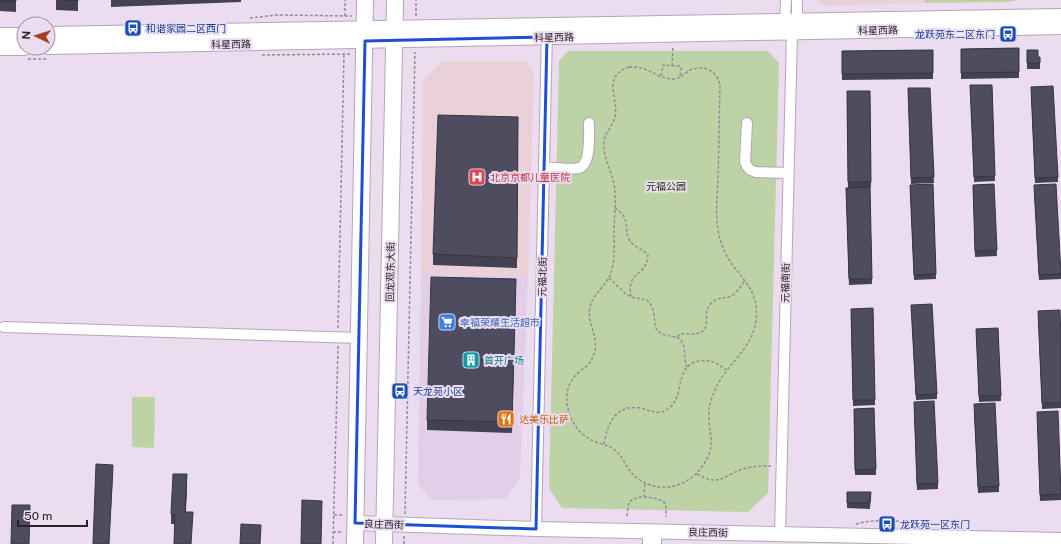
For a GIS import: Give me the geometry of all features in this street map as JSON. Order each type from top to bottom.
[{"type":"main road","points":[[355,544],[365,0]]},
{"type":"main road","name":"回龙观东大街","points":[[384,544],[395,0]]},
{"type":"street","name":"元福南街","points":[[786,0],[791,25]]},
{"type":"street","name":"元福南街","points":[[780,534],[791,25],[797,0]]},
{"type":"street","name":"科星西路","points":[[56,47],[395,34],[791,25],[1061,16]]},
{"type":"street","name":"科星西路","points":[[791,25],[1061,27]]},
{"type":"street","name":"元福北街","points":[[536,529],[547,31]]},
{"type":"street","name":"科星西路","points":[[56,34],[365,35]]},
{"type":"street","points":[[0,35],[16,35]]},
{"type":"street","points":[[0,48],[16,48]]},
{"type":"street","points":[[544,167],[577,168],[584,165],[588,158],[590,123]]},
{"type":"street","points":[[747,123],[745,162],[747,167],[751,171],[756,172],[788,174]]},
{"type":"street","points":[[4,328],[359,338]]},
{"type":"street","name":"良庄西街","points":[[355,523],[536,529],[652,538],[780,534],[955,541],[1061,540]]},
{"type":"path","points":[[672,66],[673,47]]},
{"type":"path","points":[[662,76],[662,66],[672,66],[681,67],[680,78]]},
{"type":"path","points":[[628,68],[646,69],[662,76],[674,79],[680,78],[693,69],[703,69],[714,72],[719,80],[717,208],[719,232],[725,252],[734,267],[750,287],[756,308],[756,320],[749,342],[726,371],[716,387],[710,404],[709,419],[711,446],[703,466],[697,474],[689,480],[672,487],[644,483],[630,472],[618,453],[612,447],[585,437],[572,422],[567,405],[567,397],[568,389],[576,374],[589,364],[594,356],[596,341],[589,315],[589,308],[594,297],[609,278],[613,262],[614,185],[604,150],[604,140],[607,131],[613,124],[616,114],[612,92],[614,82],[619,73],[628,68]]},
{"type":"path","points":[[333,544],[344,72]]},
{"type":"path","points":[[405,497],[414,73]]},
{"type":"path","points":[[614,208],[623,215],[626,221],[628,238],[631,243],[644,250],[648,255],[647,263],[644,269],[631,282],[631,297]]},
{"type":"path","points":[[609,278],[618,289],[631,297],[647,300],[651,304],[655,315],[654,323],[660,334],[676,337],[681,340],[684,346],[685,362],[687,367]]},
{"type":"path","points":[[676,337],[680,334],[699,333],[704,330],[708,307],[717,298],[734,294],[745,279]]},
{"type":"path","points":[[604,444],[609,424],[614,416],[622,411],[640,408],[655,413],[669,409],[675,403],[682,376],[687,367],[695,362],[704,360],[719,364],[726,371]]},
{"type":"path","points":[[697,474],[706,479],[718,480],[745,468],[771,466]]},
{"type":"path","points":[[644,483],[644,497]]},
{"type":"path","points":[[627,516],[629,502],[638,497],[644,497],[663,500],[666,504],[666,517]]},
{"type":"highlighted area","points":[[547,37],[536,529],[355,523],[365,41]]},
{"type":"shaded area","points":[[817,0],[925,0],[925,3],[824,6]]},
{"type":"shaded area","name":"北京京都儿童医院","points":[[443,61],[525,61],[534,72],[528,275],[421,274],[423,80]]},
{"type":"shaded area","name":"首开广场","points":[[421,274],[528,275],[520,479],[505,499],[431,500],[418,484]]},
{"type":"green space","points":[[925,0],[1020,0],[1007,2],[925,3]]},
{"type":"green space","name":"元福公园","points":[[568,51],[768,51],[779,63],[768,493],[748,512],[562,508],[549,488],[559,61]]},
{"type":"green space","points":[[132,397],[155,397],[154,448],[132,447]]},
{"type":"building","points":[[16,0],[16,1],[0,1]]},
{"type":"building","points":[[1019,48],[1019,72],[961,73],[961,49]]},
{"type":"building","points":[[933,50],[933,73],[842,74],[842,51]]},
{"type":"building","points":[[1027,50],[1038,50],[1040,63],[1027,63]]},
{"type":"building","points":[[970,85],[992,85],[995,176],[974,177]]},
{"type":"building","points":[[1053,86],[1058,177],[1035,178],[1031,87]]},
{"type":"building","points":[[908,88],[930,88],[934,177],[911,178]]},
{"type":"building","points":[[847,91],[870,91],[871,182],[848,182]]},
{"type":"building","points":[[438,115],[518,117],[517,258],[433,254]]},
{"type":"building","points":[[933,184],[936,274],[914,275],[910,185]]},
{"type":"building","points":[[994,184],[997,250],[975,251],[973,185]]},
{"type":"building","points":[[1056,184],[1061,274],[1039,275],[1034,185]]},
{"type":"building","points":[[870,187],[872,279],[849,279],[846,188]]},
{"type":"building","name":"首开广场","points":[[431,277],[516,279],[512,422],[427,420]]},
{"type":"building","points":[[932,304],[937,394],[916,395],[911,305]]},
{"type":"building","points":[[873,308],[875,400],[853,400],[851,309]]},
{"type":"building","points":[[1060,310],[1061,403],[1042,403],[1038,311]]},
{"type":"building","points":[[998,328],[1001,396],[979,396],[976,329]]},
{"type":"building","points":[[934,401],[938,483],[917,484],[914,402]]},
{"type":"building","points":[[995,403],[999,486],[978,487],[974,404]]},
{"type":"building","points":[[874,408],[876,469],[855,470],[854,409]]},
{"type":"building","points":[[1058,411],[1061,494],[1040,495],[1037,412]]},
{"type":"building","points":[[96,464],[113,465],[109,544],[93,544]]},
{"type":"building","points":[[173,474],[187,474],[185,512],[193,512],[191,544],[174,544],[175,514],[171,514]]},
{"type":"building","points":[[847,492],[871,492],[870,503],[847,503]]},
{"type":"building","points":[[302,500],[322,501],[321,544],[301,544]]},
{"type":"building","points":[[12,505],[30,505],[29,544],[11,544]]},
{"type":"building","points":[[241,524],[261,525],[260,544],[240,544]]},
{"type":"place","name":"和谐家园二区西门","points":[[133,28]]},
{"type":"place","name":"龙跃苑东二区东门","points":[[1008,34]]},
{"type":"place","name":"北京京都儿童医院","points":[[477,177]]},
{"type":"place","name":"幸福荣耀生活超市","points":[[447,322]]},
{"type":"place","name":"首开广场","points":[[471,360]]},
{"type":"place","name":"天龙苑小区","points":[[400,391]]},
{"type":"place","name":"达美乐比萨","points":[[506,419]]},
{"type":"place","name":"龙跃苑一区东门","points":[[887,524]]}]
